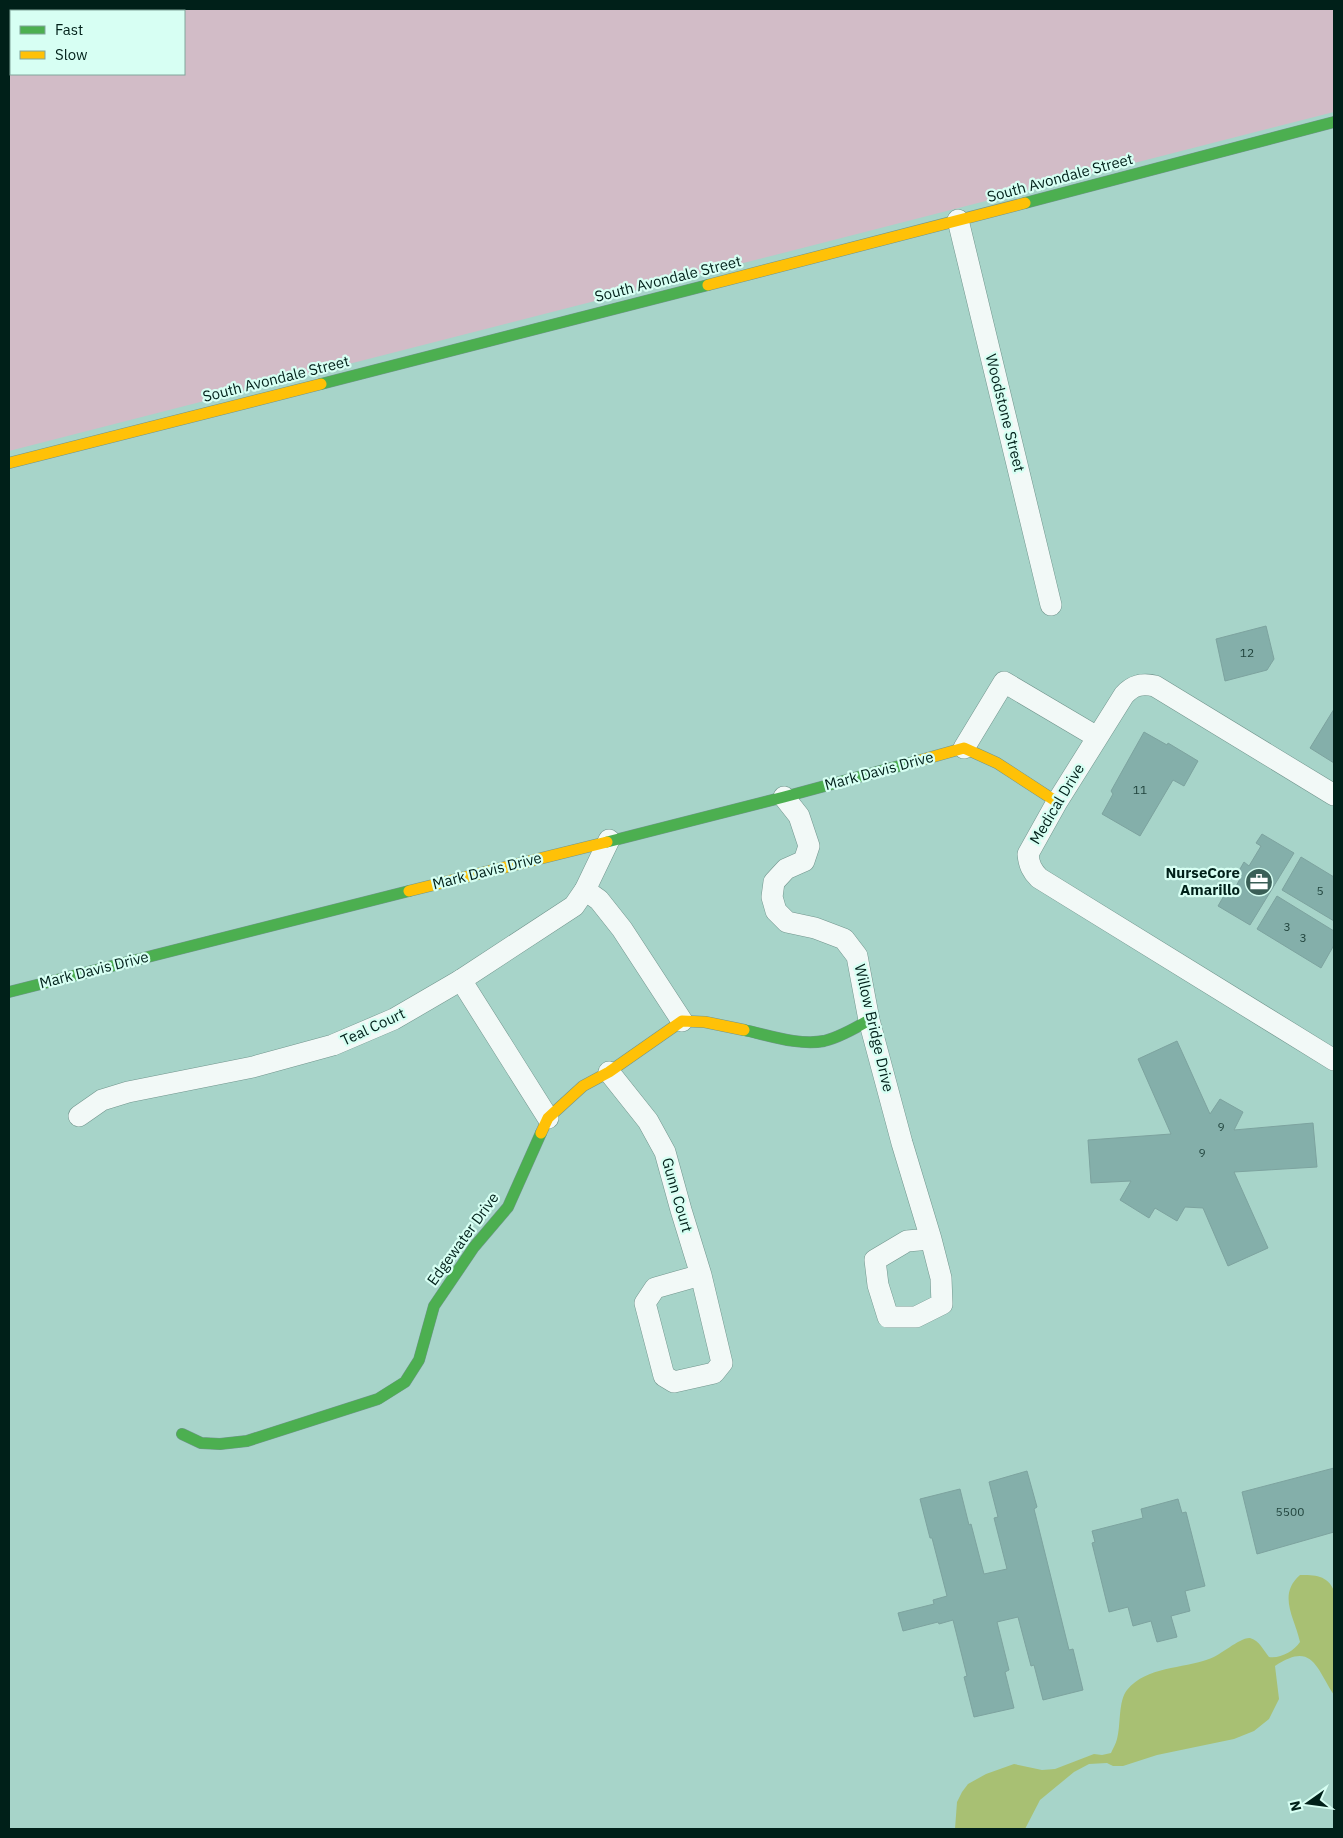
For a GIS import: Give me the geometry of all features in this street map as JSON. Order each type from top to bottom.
[{"type":"street","name":"South Avondale Street","points":[[9,463],[1334,122]]},
{"type":"street","name":"Woodstone Street","points":[[958,220],[1051,605]]},
{"type":"street","points":[[1057,802],[997,764],[964,748],[1004,682],[1097,738]]},
{"type":"street","name":"Medical Drive","points":[[1334,795],[1155,686],[1145,684],[1130,689],[1124,695],[1057,802],[1028,854],[1033,871],[1039,878],[1334,1060]]},
{"type":"street","name":"Mark Davis Drive","points":[[9,992],[784,796],[964,748]]},
{"type":"street","name":"Willow Bridge Drive","points":[[784,796],[798,816],[809,846],[804,860],[786,869],[774,882],[772,897],[776,911],[787,922],[815,928],[844,939],[857,956],[869,1020],[902,1143],[931,1239]]},
{"type":"street","name":"Teal Court","points":[[79,1116],[102,1100],[128,1092],[253,1067],[333,1045],[394,1019],[461,980],[574,906],[585,890],[609,840]]},
{"type":"street","points":[[585,890],[599,900],[622,929],[682,1021],[705,1022],[799,1041],[822,1041],[847,1033],[869,1020]]},
{"type":"street","points":[[461,980],[548,1118]]},
{"type":"street","name":"Edgewater Drive","points":[[182,1434],[201,1443],[220,1444],[247,1441],[378,1399],[405,1382],[419,1360],[434,1306],[474,1247],[508,1207],[548,1118],[583,1086],[609,1072],[682,1021]]},
{"type":"street","name":"Gunn Court","points":[[609,1072],[648,1121],[665,1152],[680,1210],[701,1275],[722,1363],[714,1373],[674,1382],[664,1376],[644,1303],[655,1288],[701,1275]]},
{"type":"shaded area","points":[[9,9],[1334,9],[1334,112],[9,451]]},
{"type":"shaded area","points":[[1300,1575],[1320,1577],[1328,1582],[1334,1591],[1334,1695],[1312,1661],[1305,1657],[1297,1656],[1287,1659],[1275,1666],[1279,1699],[1269,1719],[1254,1731],[1234,1739],[1157,1755],[1123,1766],[1113,1766],[1107,1763],[1089,1764],[1074,1772],[1040,1800],[1025,1829],[955,1829],[957,1802],[962,1792],[968,1784],[986,1774],[1014,1764],[1042,1770],[1055,1769],[1094,1754],[1111,1753],[1117,1739],[1124,1695],[1135,1682],[1144,1676],[1209,1659],[1246,1638],[1256,1641],[1269,1657],[1282,1656],[1290,1651],[1300,1642],[1289,1599],[1293,1583]]},
{"type":"building","points":[[1266,626],[1274,659],[1267,670],[1225,681],[1216,639]]},
{"type":"building","points":[[1334,709],[1334,763],[1310,748]]},
{"type":"building","points":[[1144,732],[1167,745],[1168,743],[1198,761],[1184,786],[1173,780],[1140,836],[1102,814],[1113,794],[1111,791]]},
{"type":"building","points":[[1262,834],[1294,853],[1250,925],[1218,906],[1225,894],[1230,897],[1240,879],[1236,876],[1244,862],[1249,866],[1261,846],[1256,843]]},
{"type":"building","points":[[1301,857],[1334,877],[1334,921],[1282,890]]},
{"type":"building","points":[[1277,896],[1334,931],[1334,945],[1321,968],[1257,929]]},
{"type":"building","points":[[1177,1041],[1210,1114],[1220,1099],[1243,1112],[1234,1130],[1313,1123],[1317,1167],[1234,1172],[1268,1248],[1228,1266],[1203,1208],[1185,1207],[1177,1221],[1155,1208],[1149,1218],[1120,1200],[1131,1181],[1091,1183],[1088,1140],[1171,1134],[1138,1059]]},
{"type":"building","points":[[1334,1468],[1334,1532],[1257,1554],[1242,1492]]},
{"type":"building","points":[[1027,1471],[1037,1507],[1034,1509],[1069,1650],[1073,1649],[1083,1690],[1043,1700],[1034,1665],[1031,1666],[1018,1617],[997,1622],[1009,1670],[1005,1672],[1014,1708],[974,1717],[964,1677],[967,1676],[953,1620],[903,1631],[898,1613],[934,1604],[933,1600],[947,1596],[920,1499],[960,1489],[984,1574],[1007,1569],[994,1518],[998,1517],[989,1482]]},
{"type":"building","points":[[1178,1499],[1182,1513],[1186,1512],[1205,1586],[1185,1591],[1190,1611],[1171,1616],[1177,1637],[1157,1642],[1151,1621],[1133,1626],[1128,1607],[1109,1612],[1092,1543],[1095,1542],[1092,1531],[1143,1518],[1141,1509]]},
{"type":"traffic: fast","points":[[1025,203],[1334,122]]},
{"type":"traffic: fast","points":[[321,384],[708,285]]},
{"type":"traffic: fast","points":[[607,842],[914,762]]},
{"type":"traffic: fast","points":[[9,992],[409,891]]},
{"type":"traffic: fast","points":[[744,1030],[784,1039],[814,1042],[836,1037],[869,1020]]},
{"type":"traffic: fast","points":[[182,1434],[201,1443],[220,1444],[247,1441],[378,1399],[405,1382],[419,1360],[434,1306],[474,1247],[508,1207],[541,1133]]},
{"type":"traffic: slow","points":[[708,285],[1025,203]]},
{"type":"traffic: slow","points":[[9,463],[321,384]]},
{"type":"traffic: slow","points":[[914,762],[964,748],[997,763],[1057,802]]},
{"type":"traffic: slow","points":[[409,891],[607,842]]},
{"type":"traffic: slow","points":[[541,1133],[548,1118],[583,1086],[609,1072],[682,1021],[705,1022],[744,1030]]},
{"type":"place","name":"NurseCore Amarillo","points":[[1259,882]]}]
